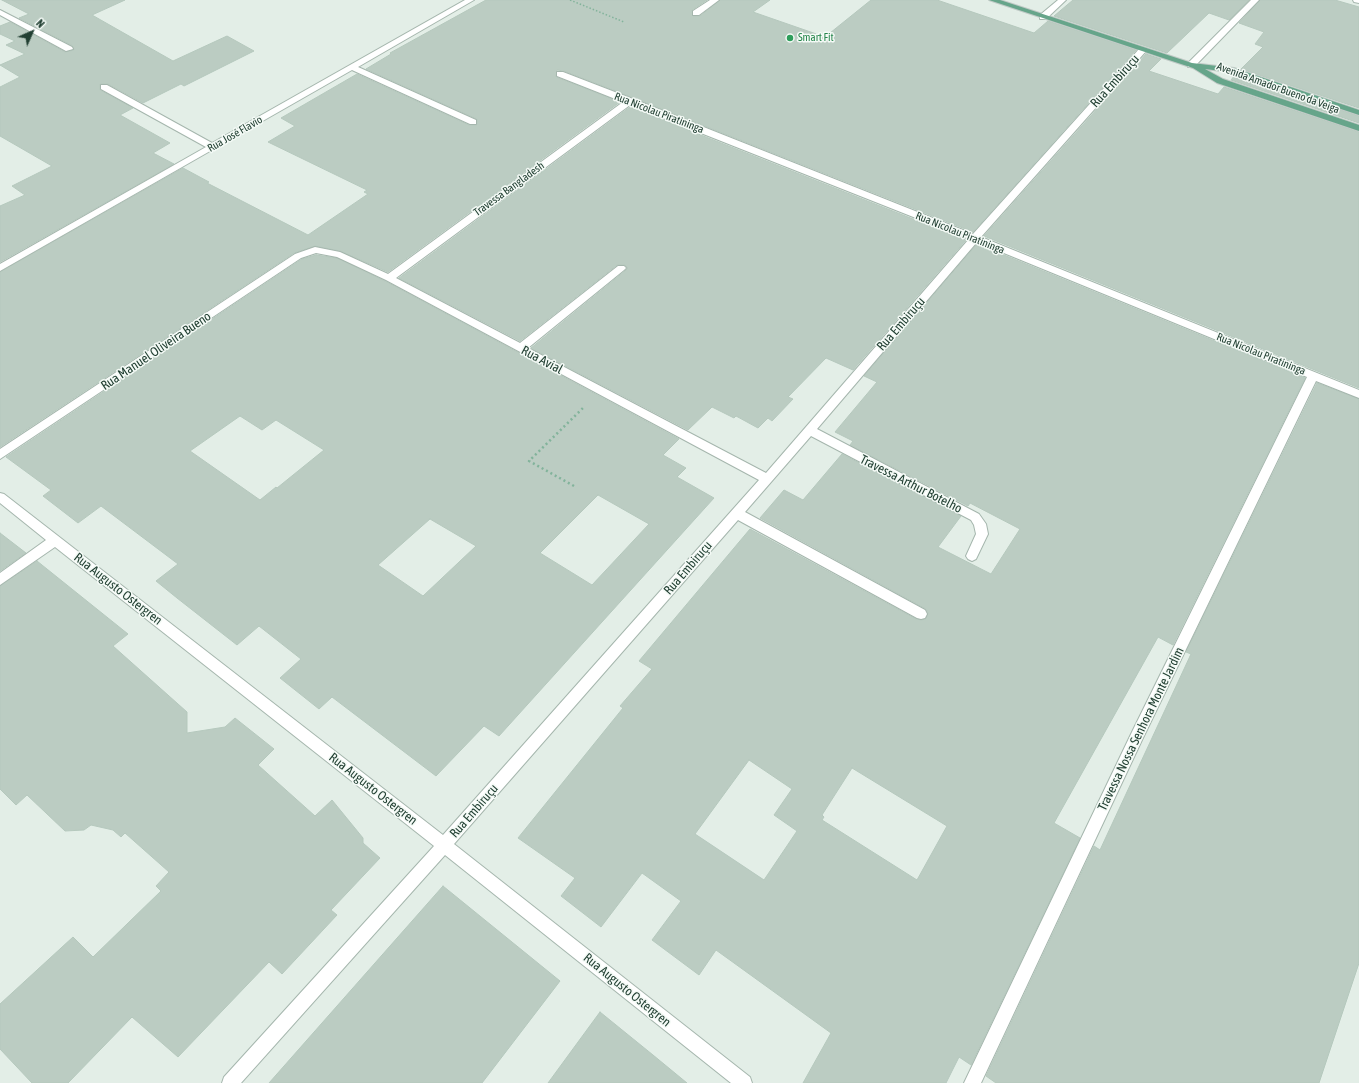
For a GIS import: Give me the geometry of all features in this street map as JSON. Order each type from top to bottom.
[{"type":"main road","name":"Avenida Amador Bueno da Veiga","points":[[993,0],[1191,65],[1231,70],[1359,112]]},
{"type":"main road","name":"Avenida Amador Bueno da Veiga","points":[[1191,65],[1220,81],[1359,128]]},
{"type":"street","name":"Rua José Flavio","points":[[0,268],[470,0]]},
{"type":"street","points":[[696,13],[715,0]]},
{"type":"street","points":[[1043,17],[1062,0]]},
{"type":"street","points":[[1191,65],[1255,0]]},
{"type":"street","points":[[0,12],[70,49]]},
{"type":"street","name":"Rua Embiruçu","points":[[230,1083],[444,845],[767,479],[975,238],[1143,50]]},
{"type":"street","points":[[351,67],[472,122]]},
{"type":"street","name":"Rua Nicolau Piratininga","points":[[560,74],[975,238],[1359,394]]},
{"type":"street","points":[[104,87],[213,147]]},
{"type":"street","name":"Travessa Bangladesh","points":[[389,278],[630,101]]},
{"type":"street","name":"Rua Avial","points":[[314,250],[340,255],[389,278],[767,479]]},
{"type":"street","name":"Rua Manuel Oliveira Bueno","points":[[0,455],[298,256],[314,250]]},
{"type":"street","points":[[521,348],[621,268]]},
{"type":"street","name":"Travessa Nossa Senhora Monte Jardim","points":[[972,1083],[1137,736],[1313,375]]},
{"type":"street","name":"Travessa Arthur Botelho","points":[[809,430],[975,517],[980,524],[982,534],[972,556]]},
{"type":"street","name":"Rua Augusto Ostergren","points":[[0,497],[444,845],[744,1083]]},
{"type":"street","points":[[736,513],[921,614]]},
{"type":"street","points":[[0,580],[55,540]]},
{"type":"path","points":[[570,0],[624,22]]},
{"type":"path","points":[[574,486],[529,461],[601,390]]},
{"type":"building","points":[[2,0],[125,0],[92,15],[173,61],[227,36],[254,51],[184,86],[181,84],[143,103],[108,84],[100,84],[100,90],[133,108],[120,115],[170,143],[153,153],[174,164],[0,262],[0,206],[25,195],[12,186],[52,166],[0,136],[0,87],[20,77],[0,65],[25,54],[6,45],[15,41],[0,34],[0,26],[10,22],[65,52],[74,50],[73,46],[19,18],[29,14]]},
{"type":"building","points":[[486,0],[707,0],[692,10],[693,16],[700,16],[720,0],[770,0],[753,12],[825,37],[871,0],[937,0],[1034,33],[1048,21],[1136,50],[973,232],[634,98],[564,71],[557,70],[556,77],[620,102],[388,272],[340,251],[315,246],[294,253],[0,447],[0,272],[183,168],[209,182],[207,183],[308,235],[368,194],[364,192],[367,190],[268,142],[295,126],[281,118],[357,74],[469,125],[477,125],[477,119],[366,69],[391,54],[390,53]]},
{"type":"building","points":[[1073,0],[1249,0],[1229,20],[1209,13],[1167,53],[1054,16]]},
{"type":"building","points":[[1260,0],[1335,0],[1359,7],[1359,108],[1241,69],[1263,47],[1255,44],[1264,32],[1239,23]]},
{"type":"building","points":[[1146,54],[1161,59],[1149,71],[1218,94],[1224,87],[1359,132],[1359,388],[984,236]]},
{"type":"building","points":[[1235,75],[1359,116],[1359,123],[1231,80]]},
{"type":"building","points":[[630,107],[966,240],[853,370],[826,358],[788,397],[793,399],[772,421],[768,418],[758,428],[736,416],[734,418],[712,407],[688,430],[531,348],[625,271],[628,268],[625,265],[617,265],[520,341],[399,278]]},
{"type":"building","points":[[977,244],[1305,378],[1173,645],[1158,637],[1054,823],[1080,838],[971,1065],[959,1057],[946,1083],[803,1083],[831,1033],[716,950],[699,975],[652,940],[681,901],[642,873],[601,927],[561,896],[575,878],[518,838],[623,708],[620,706],[652,669],[639,661],[750,529],[916,619],[926,619],[928,613],[926,609],[760,518],[784,490],[803,500],[842,454],[961,516],[938,547],[991,574],[1020,529],[970,503],[968,506],[850,445],[853,441],[835,432],[877,382],[864,376]],"holes":[[[749,760],[792,789],[774,815],[797,831],[764,880],[695,834]],[[852,768],[947,826],[917,880],[822,820],[824,817],[822,815]]]},
{"type":"building","points":[[316,255],[337,258],[385,281],[679,439],[663,455],[686,468],[677,477],[714,498],[499,736],[484,726],[436,776],[332,697],[319,709],[280,678],[301,659],[259,626],[237,645],[177,598],[156,581],[178,564],[101,506],[78,523],[43,496],[51,490],[6,457],[302,259]],"holes":[[[240,416],[262,430],[276,420],[324,450],[260,500],[190,451]],[[598,495],[649,524],[592,585],[540,553]],[[430,519],[476,546],[423,596],[378,565]]]},
{"type":"building","points":[[1317,383],[1359,399],[1359,963],[1319,1083],[996,1083],[986,1076],[1094,846],[1100,850],[1191,654],[1186,652]]},
{"type":"building","points":[[0,533],[26,553],[0,571]]},
{"type":"building","points":[[37,561],[128,634],[113,646],[187,712],[187,733],[225,727],[235,718],[274,749],[258,765],[315,816],[332,800],[363,838],[363,843],[380,858],[331,910],[337,915],[282,974],[269,962],[178,1057],[132,1017],[68,1083],[32,1083],[0,1049],[0,1004],[73,937],[93,957],[161,891],[156,886],[169,872],[125,833],[121,837],[113,830],[91,825],[84,830],[65,831],[27,795],[16,805],[0,789],[0,586]]},
{"type":"building","points":[[443,886],[560,981],[482,1083],[269,1083]]},
{"type":"building","points":[[600,1012],[653,1055],[687,1083],[548,1083]]},
{"type":"place","name":"Smart Fit","points":[[790,38]]}]
